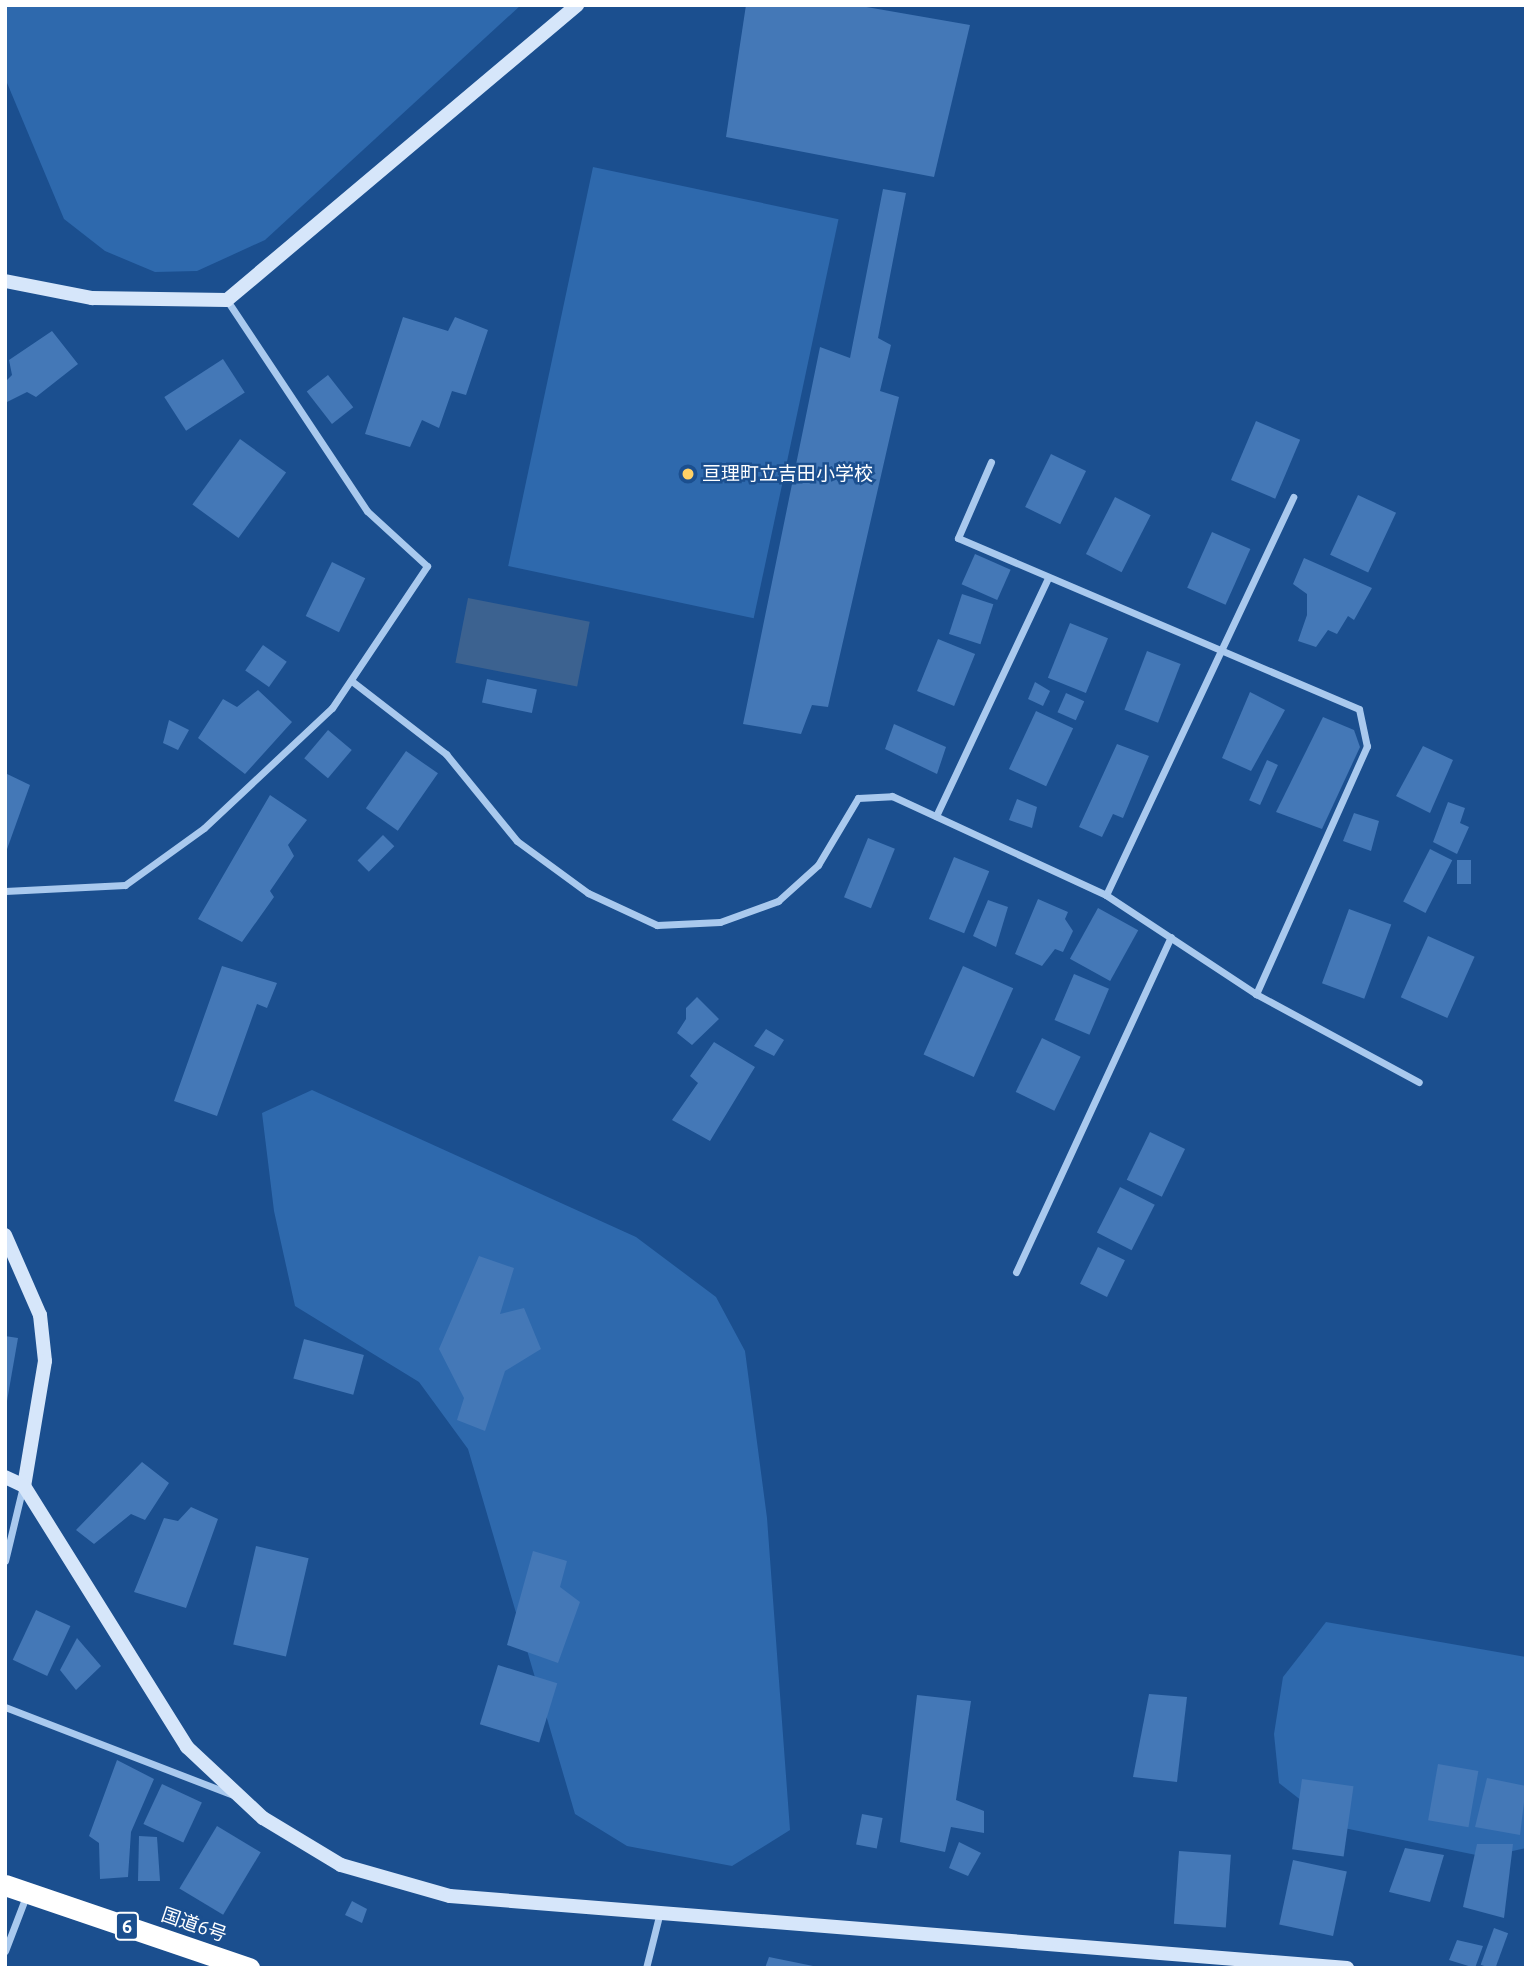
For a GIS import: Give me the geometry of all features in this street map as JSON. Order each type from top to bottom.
[{"type":"highway","name":"国道6号","points":[[5,1885],[249,1968]]},
{"type":"street","points":[[5,281],[92,298],[227,300],[577,5]]},
{"type":"street","points":[[5,891],[125,885],[204,828],[332,708],[353,682],[427,566],[367,511],[227,300]]},
{"type":"street","points":[[991,462],[958,538],[1220,653],[1359,709],[1367,746],[1256,994]]},
{"type":"street","points":[[1106,895],[1293,497]]},
{"type":"street","points":[[936,816],[1048,578]]},
{"type":"street","points":[[353,682],[446,754],[517,841],[588,893],[656,925],[720,922],[778,901],[818,865],[858,799],[892,796],[1106,895],[1256,994],[1419,1083]]},
{"type":"street","points":[[1016,1272],[1171,937]]},
{"type":"street","points":[[5,1235],[40,1315],[45,1361],[24,1486],[5,1560]]},
{"type":"street","points":[[5,1477],[24,1486],[187,1747],[241,1798],[309,1847],[390,1882],[450,1896],[1347,1968]]},
{"type":"street","points":[[5,1707],[241,1798]]},
{"type":"street","points":[[5,1951],[28,1892]]},
{"type":"street","points":[[646,1968],[660,1912]]},
{"type":"shaded area","points":[[5,5],[521,5],[265,240],[197,271],[155,272],[105,251],[64,219],[5,78]]},
{"type":"shaded area","points":[[593,167],[839,219],[754,618],[508,566]]},
{"type":"shaded area","points":[[468,598],[590,622],[577,686],[455,663]]},
{"type":"shaded area","points":[[312,1090],[636,1237],[716,1297],[745,1351],[767,1518],[790,1830],[732,1866],[627,1846],[575,1814],[468,1449],[419,1382],[295,1306],[274,1211],[262,1113]]},
{"type":"shaded area","points":[[1326,1622],[1526,1657],[1526,1848],[1486,1857],[1334,1826],[1279,1783],[1274,1734],[1283,1677]]},
{"type":"building","points":[[746,5],[855,5],[970,25],[934,177],[726,137]]},
{"type":"building","points":[[883,189],[906,193],[878,338],[891,345],[880,391],[899,397],[828,707],[812,705],[801,734],[743,724],[820,347],[850,358]]},
{"type":"building","points":[[403,317],[448,331],[455,317],[488,330],[466,395],[452,391],[439,428],[422,420],[410,447],[365,434]]},
{"type":"building","points":[[52,331],[78,364],[36,397],[27,392],[7,402],[5,382],[12,375],[9,360]]},
{"type":"building","points":[[223,359],[245,393],[186,431],[164,397]]},
{"type":"building","points":[[328,375],[353,407],[332,424],[307,392]]},
{"type":"building","points":[[1256,421],[1300,440],[1275,499],[1231,480]]},
{"type":"building","points":[[240,439],[286,473],[239,538],[192,505]]},
{"type":"building","points":[[1051,454],[1086,471],[1060,524],[1025,507]]},
{"type":"building","points":[[1358,495],[1396,513],[1368,573],[1330,555]]},
{"type":"building","points":[[1115,497],[1151,515],[1122,572],[1086,554]]},
{"type":"building","points":[[1212,532],[1250,549],[1226,605],[1187,588]]},
{"type":"building","points":[[975,554],[1011,570],[997,600],[962,584]]},
{"type":"building","points":[[1304,558],[1372,588],[1354,620],[1348,616],[1337,634],[1328,630],[1316,647],[1298,641],[1307,615],[1307,594],[1293,584]]},
{"type":"building","points":[[332,562],[365,578],[339,632],[306,616]]},
{"type":"building","points":[[962,594],[993,604],[980,644],[949,634]]},
{"type":"building","points":[[1070,623],[1108,638],[1086,693],[1048,678]]},
{"type":"building","points":[[938,639],[975,654],[954,706],[917,691]]},
{"type":"building","points":[[263,645],[287,662],[269,687],[245,670]]},
{"type":"building","points":[[1147,651],[1181,664],[1158,723],[1124,710]]},
{"type":"building","points":[[487,679],[537,690],[532,713],[482,702]]},
{"type":"building","points":[[1035,682],[1050,691],[1043,706],[1028,699]]},
{"type":"building","points":[[258,690],[292,722],[245,774],[198,738],[223,699],[237,707]]},
{"type":"building","points":[[1250,692],[1285,710],[1251,771],[1222,758]]},
{"type":"building","points":[[1066,693],[1084,701],[1076,720],[1057,712]]},
{"type":"building","points":[[1036,711],[1073,728],[1046,786],[1009,769]]},
{"type":"building","points":[[1323,717],[1354,730],[1360,747],[1322,829],[1276,812]]},
{"type":"building","points":[[169,720],[189,730],[178,750],[163,743]]},
{"type":"building","points":[[894,724],[946,747],[937,774],[885,749]]},
{"type":"building","points":[[328,730],[352,750],[328,778],[304,758]]},
{"type":"building","points":[[1117,744],[1149,756],[1123,818],[1113,814],[1102,837],[1079,827]]},
{"type":"building","points":[[1423,746],[1453,760],[1430,813],[1396,796]]},
{"type":"building","points":[[406,751],[438,773],[398,831],[366,808]]},
{"type":"building","points":[[1267,760],[1278,765],[1260,805],[1249,800]]},
{"type":"building","points":[[5,773],[30,785],[6,852],[5,852]]},
{"type":"building","points":[[270,795],[307,820],[288,845],[294,856],[270,891],[274,897],[242,942],[198,919]]},
{"type":"building","points":[[1017,799],[1037,807],[1032,828],[1009,820]]},
{"type":"building","points":[[1448,802],[1465,808],[1460,823],[1469,827],[1457,854],[1433,842]]},
{"type":"building","points":[[1354,813],[1379,821],[1371,851],[1343,841]]},
{"type":"building","points":[[383,835],[394,846],[369,872],[358,860]]},
{"type":"building","points":[[868,838],[895,849],[871,908],[844,897]]},
{"type":"building","points":[[1430,849],[1452,860],[1425,913],[1403,902]]},
{"type":"building","points":[[954,857],[989,871],[964,933],[929,919]]},
{"type":"building","points":[[1457,860],[1471,860],[1471,884],[1457,884]]},
{"type":"building","points":[[1038,899],[1068,912],[1065,919],[1073,931],[1063,952],[1055,949],[1042,966],[1015,954]]},
{"type":"building","points":[[988,900],[1008,907],[996,947],[973,936]]},
{"type":"building","points":[[1098,908],[1138,930],[1110,981],[1070,959]]},
{"type":"building","points":[[1349,909],[1391,924],[1364,999],[1322,983]]},
{"type":"building","points":[[1428,936],[1475,957],[1447,1018],[1401,997]]},
{"type":"building","points":[[222,966],[277,983],[267,1008],[257,1004],[217,1116],[174,1101]]},
{"type":"building","points":[[963,966],[1013,988],[974,1077],[924,1055]]},
{"type":"building","points":[[1074,974],[1109,989],[1089,1035],[1054,1020]]},
{"type":"building","points":[[697,997],[719,1019],[692,1045],[677,1033],[686,1019],[686,1008]]},
{"type":"building","points":[[766,1029],[784,1040],[774,1056],[754,1046]]},
{"type":"building","points":[[1042,1038],[1081,1057],[1054,1111],[1016,1092]]},
{"type":"building","points":[[714,1042],[755,1067],[710,1141],[672,1120],[698,1083],[690,1076]]},
{"type":"building","points":[[1150,1132],[1185,1149],[1162,1197],[1127,1180]]},
{"type":"building","points":[[1120,1187],[1155,1205],[1132,1250],[1097,1232]]},
{"type":"building","points":[[1098,1247],[1125,1260],[1107,1297],[1080,1284]]},
{"type":"building","points":[[479,1256],[514,1268],[500,1314],[524,1308],[541,1349],[505,1371],[485,1431],[457,1420],[464,1398],[439,1349]]},
{"type":"building","points":[[5,1336],[18,1338],[7,1401],[5,1401]]},
{"type":"building","points":[[304,1339],[364,1355],[353,1395],[293,1379]]},
{"type":"building","points":[[142,1462],[169,1483],[145,1520],[131,1514],[94,1544],[76,1530]]},
{"type":"building","points":[[191,1507],[218,1519],[186,1608],[134,1592],[164,1518],[178,1521]]},
{"type":"building","points":[[256,1546],[309,1558],[286,1657],[233,1644]]},
{"type":"building","points":[[533,1551],[567,1561],[560,1587],[580,1602],[558,1663],[507,1645]]},
{"type":"building","points":[[36,1610],[70,1626],[47,1676],[13,1660]]},
{"type":"building","points":[[77,1638],[101,1666],[76,1690],[60,1670]]},
{"type":"building","points":[[498,1665],[557,1683],[539,1742],[480,1724]]},
{"type":"building","points":[[1149,1694],[1187,1697],[1177,1782],[1133,1777]]},
{"type":"building","points":[[917,1695],[971,1701],[956,1800],[984,1811],[984,1833],[951,1827],[945,1852],[900,1842]]},
{"type":"building","points":[[117,1760],[154,1779],[131,1832],[128,1877],[100,1879],[99,1843],[89,1836]]},
{"type":"building","points":[[1438,1764],[1478,1771],[1468,1827],[1428,1820]]},
{"type":"building","points":[[1487,1778],[1526,1786],[1520,1835],[1475,1827]]},
{"type":"building","points":[[1302,1779],[1353,1786],[1344,1857],[1292,1849]]},
{"type":"building","points":[[162,1784],[202,1803],[183,1842],[143,1824]]},
{"type":"building","points":[[862,1814],[883,1818],[877,1848],[856,1844]]},
{"type":"building","points":[[217,1826],[261,1852],[223,1915],[179,1889]]},
{"type":"building","points":[[139,1836],[157,1837],[160,1881],[138,1881]]},
{"type":"building","points":[[959,1842],[981,1853],[968,1876],[949,1868]]},
{"type":"building","points":[[1477,1844],[1513,1844],[1504,1918],[1463,1907]]},
{"type":"building","points":[[1405,1848],[1444,1855],[1430,1902],[1389,1892]]},
{"type":"building","points":[[1179,1851],[1231,1855],[1226,1927],[1174,1924]]},
{"type":"building","points":[[1293,1860],[1347,1871],[1333,1936],[1279,1925]]},
{"type":"building","points":[[352,1901],[367,1909],[362,1923],[345,1915]]},
{"type":"building","points":[[1494,1928],[1508,1933],[1495,1968],[1481,1965]]},
{"type":"building","points":[[1457,1940],[1483,1946],[1475,1968],[1449,1960]]},
{"type":"building","points":[[769,1957],[818,1967],[818,1968],[765,1968]]},
{"type":"place","name":"亘理町立吉田小学校","points":[[688,474]]}]
